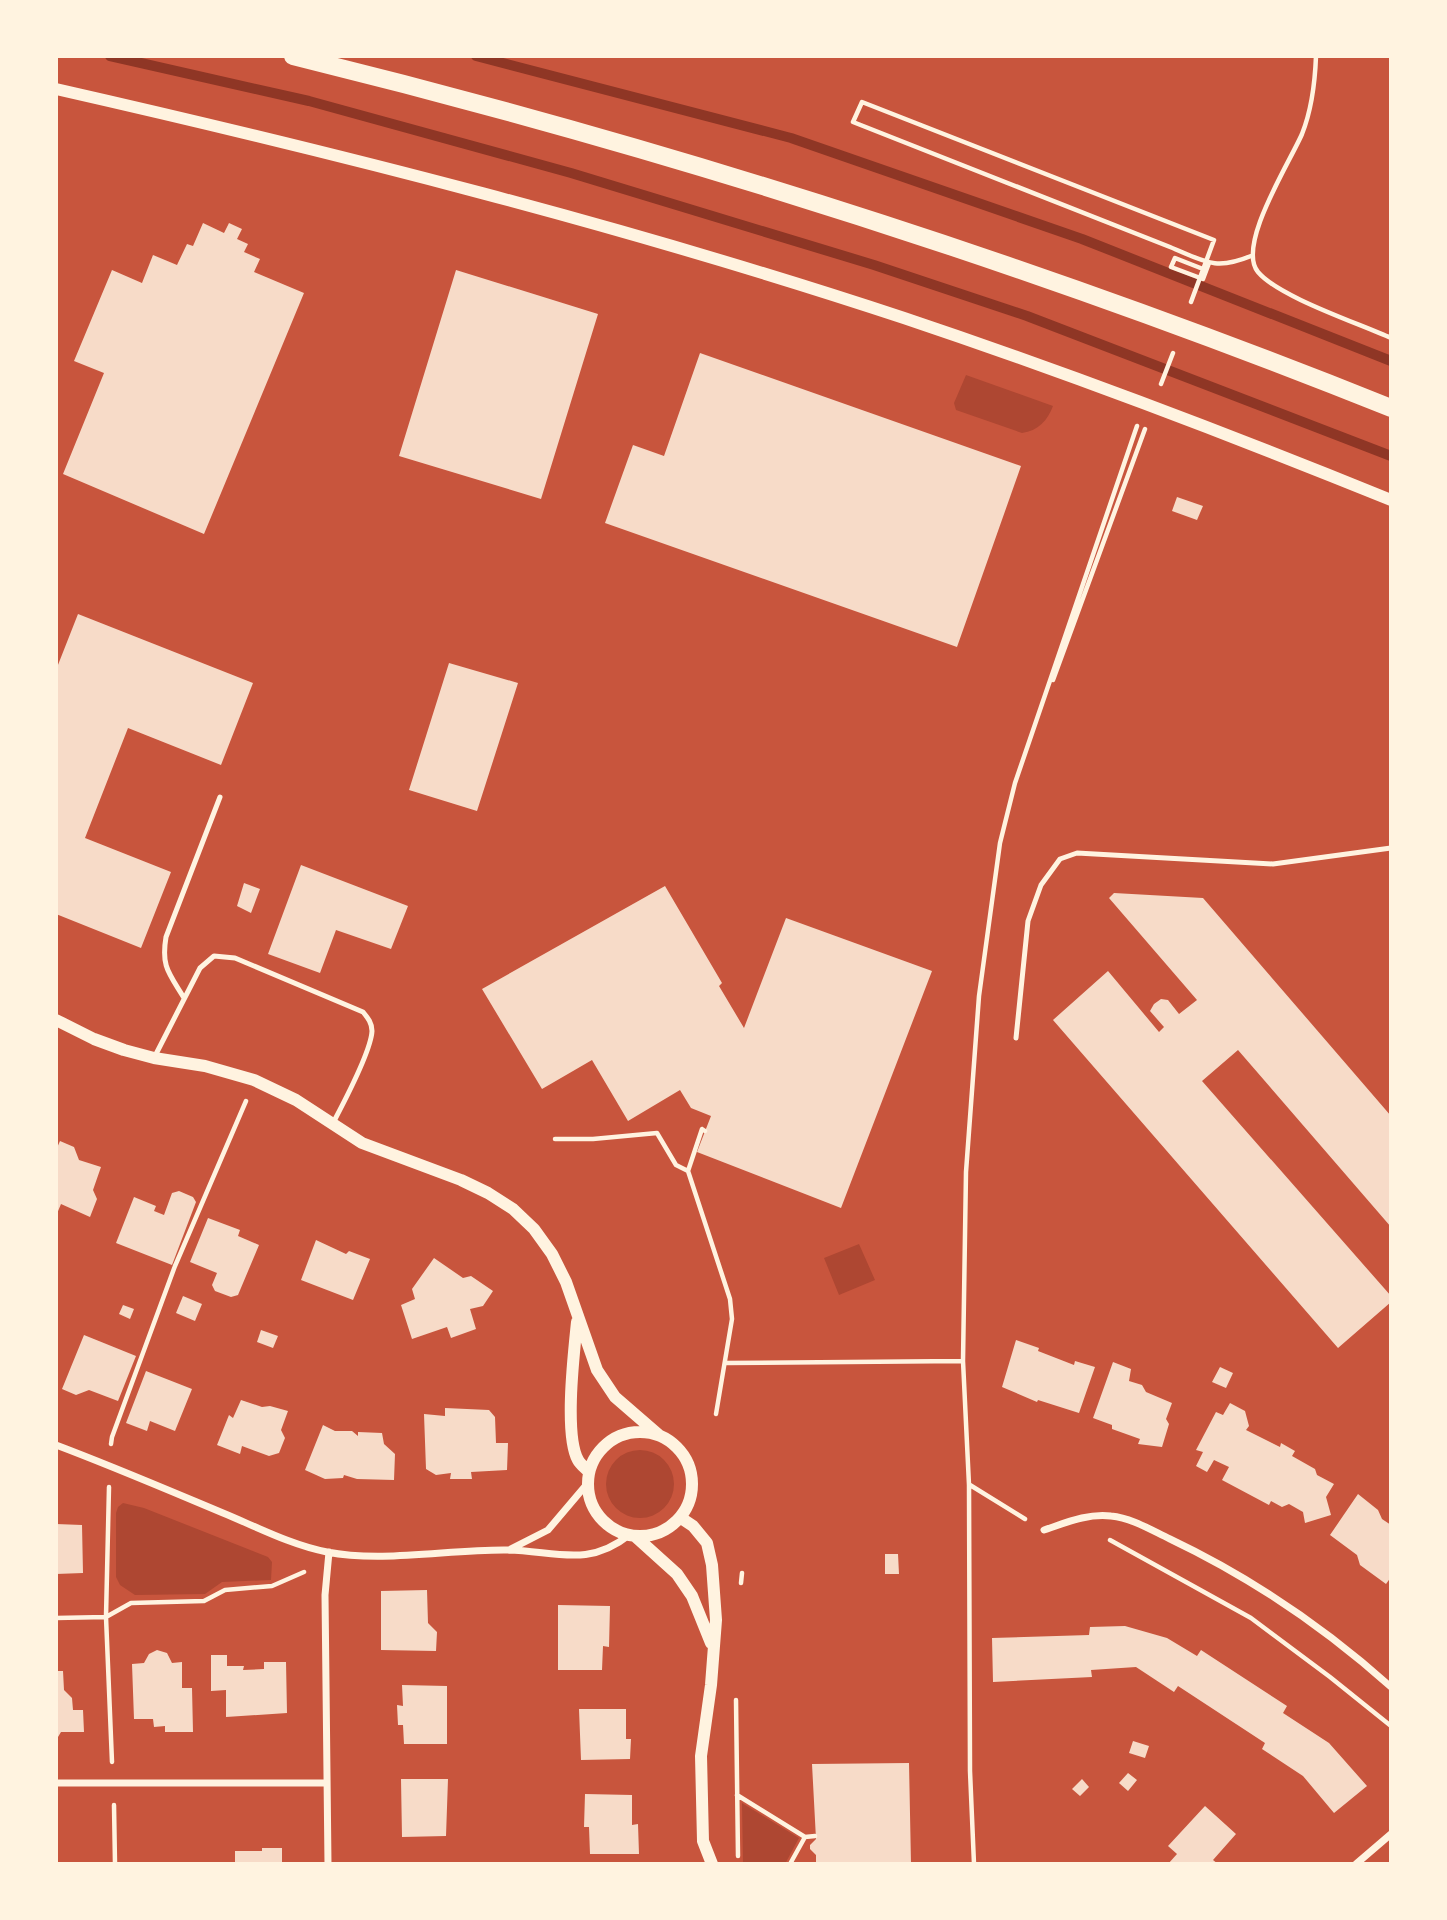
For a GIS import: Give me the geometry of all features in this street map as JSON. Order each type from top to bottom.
[{"type":"main road","points":[[293,56],[439,92],[589,134],[877,222],[1083,291],[1391,408]]},
{"type":"street","points":[[56,89],[408,173],[687,251],[903,318],[1144,404],[1391,500]]},
{"type":"street","points":[[56,1020],[94,1039],[154,1058],[205,1066],[254,1080],[282,1093],[362,1143],[461,1180],[513,1209],[534,1229],[552,1254],[566,1282],[597,1370],[615,1397],[660,1436]]},
{"type":"street","points":[[509,1550],[548,1531],[588,1478],[601,1449],[611,1441],[635,1432],[648,1432],[673,1443],[690,1467],[693,1481],[691,1495],[681,1518],[668,1529],[653,1535],[633,1536],[616,1531],[604,1522],[589,1499],[588,1478],[578,1461],[572,1442],[572,1374],[577,1318]]},
{"type":"street","points":[[56,1445],[278,1536],[329,1552],[370,1555],[509,1550],[553,1555],[597,1554],[633,1536]]},
{"type":"street","points":[[1044,1530],[1092,1515],[1130,1520],[1249,1581],[1356,1656],[1391,1687]]},
{"type":"street","points":[[681,1518],[693,1526],[707,1543],[712,1565],[716,1620],[701,1756],[703,1841],[712,1864]]},
{"type":"street","points":[[633,1536],[677,1574],[692,1596],[713,1647]]},
{"type":"street","points":[[328,1864],[325,1595],[329,1552]]},
{"type":"street","points":[[56,1783],[326,1783]]},
{"type":"street","points":[[1356,1864],[1391,1834]]},
{"type":"lane","points":[[184,998],[168,972],[163,957],[166,937],[220,797]]},
{"type":"lane","points":[[1016,1038],[1028,921],[1041,885],[1060,859],[1077,853],[1273,864],[1391,848]]},
{"type":"lane","points":[[154,1058],[200,968],[214,956],[235,958],[363,1012],[371,1022],[372,1034],[350,1092],[333,1123]]},
{"type":"path","points":[[1316,56],[1315,91],[1302,133],[1258,226],[1251,256],[1255,270],[1289,294],[1391,338]]},
{"type":"path","points":[[1189,307],[1203,269],[1213,240],[862,102],[853,122],[1170,247],[1209,263],[1232,264],[1251,256]]},
{"type":"path","points":[[1203,269],[1175,258],[1171,267],[1203,279],[1209,263]]},
{"type":"path","points":[[1161,384],[1175,346]]},
{"type":"path","points":[[974,1864],[970,1771],[969,1485],[963,1361],[966,1172],[979,996],[1000,843],[1015,783],[1144,404]]},
{"type":"path","points":[[1015,783],[1147,423]]},
{"type":"path","points":[[115,1864],[106,1617],[111,1437],[166,1290],[254,1080]]},
{"type":"path","points":[[705,1131],[702,1129],[688,1171],[730,1299],[732,1319],[716,1414]]},
{"type":"path","points":[[555,1139],[593,1139],[657,1133],[676,1165],[688,1171]]},
{"type":"path","points":[[725,1363],[963,1361]]},
{"type":"path","points":[[969,1485],[1044,1530]]},
{"type":"path","points":[[1075,1520],[1251,1618],[1391,1726]]},
{"type":"path","points":[[56,1618],[106,1617],[131,1603],[204,1601],[225,1590],[272,1586],[300,1575],[329,1552]]},
{"type":"path","points":[[740,1585],[742,1573]]},
{"type":"path","points":[[736,1694],[738,1864]]},
{"type":"path","points":[[737,1795],[805,1837],[816,1836]]},
{"type":"path","points":[[790,1864],[805,1837]]},
{"type":"shaded area","points":[[966,375],[1053,406],[1042,424],[1022,433],[956,410],[954,403]]},
{"type":"shaded area","points":[[859,1244],[875,1280],[839,1295],[824,1258]]},
{"type":"shaded area","points":[[640,1450],[653,1453],[664,1460],[671,1471],[674,1484],[671,1497],[664,1508],[653,1515],[640,1518],[627,1515],[616,1508],[609,1497],[606,1484],[609,1471],[616,1460],[627,1453]]},
{"type":"shaded area","points":[[123,1503],[144,1508],[268,1557],[272,1562],[271,1580],[222,1582],[205,1594],[135,1595],[120,1585],[116,1577],[116,1513]]},
{"type":"shaded area","points":[[742,1803],[799,1838],[785,1864],[743,1864]]},
{"type":"building","points":[[203,223],[224,233],[229,223],[242,229],[237,239],[248,244],[244,252],[260,259],[254,272],[304,293],[204,534],[63,474],[104,373],[74,361],[112,270],[142,283],[153,255],[177,265],[187,244],[193,246]]},
{"type":"building","points":[[456,270],[598,314],[541,499],[399,456]]},
{"type":"building","points":[[700,353],[1021,466],[957,647],[605,523],[633,445],[664,456]]},
{"type":"building","points":[[1177,497],[1203,506],[1197,520],[1172,511]]},
{"type":"building","points":[[78,614],[253,683],[221,765],[128,728],[85,838],[171,872],[141,948],[56,914],[56,670]]},
{"type":"building","points":[[449,663],[518,683],[477,811],[409,790]]},
{"type":"building","points":[[301,865],[408,906],[391,949],[336,930],[320,973],[268,954]]},
{"type":"building","points":[[244,883],[260,889],[251,913],[237,906]]},
{"type":"building","points":[[665,886],[722,983],[719,986],[744,1028],[786,918],[932,971],[841,1208],[697,1152],[711,1116],[691,1108],[680,1090],[628,1121],[592,1060],[542,1089],[482,989]]},
{"type":"building","points":[[1114,893],[1203,898],[1391,1116],[1391,1227],[1238,1050],[1202,1081],[1391,1296],[1391,1302],[1338,1348],[1053,1020],[1108,971],[1159,1032],[1164,1027],[1150,1011],[1154,1004],[1161,999],[1168,1000],[1179,1014],[1197,1000],[1109,898]]},
{"type":"building","points":[[60,1141],[74,1147],[79,1160],[101,1167],[93,1190],[97,1199],[90,1217],[61,1204],[56,1216],[56,1150]]},
{"type":"building","points":[[179,1191],[193,1197],[196,1202],[172,1265],[116,1243],[134,1197],[156,1206],[154,1211],[164,1215],[172,1193]]},
{"type":"building","points":[[208,1218],[240,1230],[238,1236],[259,1245],[238,1295],[231,1297],[215,1291],[212,1285],[217,1273],[190,1262]]},
{"type":"building","points":[[316,1240],[346,1254],[349,1251],[370,1259],[353,1300],[301,1280]]},
{"type":"building","points":[[434,1258],[463,1278],[471,1276],[493,1291],[483,1306],[470,1309],[476,1329],[451,1338],[447,1327],[412,1339],[401,1305],[415,1299],[412,1289]]},
{"type":"building","points":[[183,1296],[202,1304],[195,1321],[176,1313]]},
{"type":"building","points":[[123,1305],[134,1309],[130,1319],[119,1314]]},
{"type":"building","points":[[261,1330],[278,1336],[273,1348],[257,1342]]},
{"type":"building","points":[[84,1335],[136,1356],[118,1401],[89,1390],[76,1395],[62,1389]]},
{"type":"building","points":[[1016,1340],[1074,1365],[1075,1361],[1095,1367],[1079,1413],[1038,1400],[1037,1402],[1002,1387]]},
{"type":"building","points":[[1113,1362],[1131,1369],[1129,1381],[1142,1385],[1146,1392],[1172,1403],[1166,1419],[1169,1424],[1162,1447],[1138,1444],[1140,1439],[1112,1429],[1112,1425],[1093,1418]]},
{"type":"building","points":[[1220,1367],[1233,1373],[1226,1388],[1212,1382]]},
{"type":"building","points":[[146,1371],[192,1389],[175,1431],[150,1421],[147,1431],[126,1423]]},
{"type":"building","points":[[241,1400],[288,1411],[281,1430],[285,1438],[279,1453],[269,1456],[242,1446],[240,1454],[217,1445],[229,1415],[233,1418]]},
{"type":"building","points":[[1230,1403],[1245,1411],[1249,1426],[1246,1430],[1280,1447],[1281,1443],[1295,1451],[1292,1456],[1334,1484],[1326,1497],[1331,1515],[1305,1523],[1303,1512],[1289,1504],[1282,1507],[1271,1501],[1269,1505],[1222,1480],[1229,1467],[1214,1460],[1207,1472],[1196,1466],[1203,1452],[1196,1450],[1216,1412],[1223,1415]]},
{"type":"building","points":[[445,1408],[489,1410],[495,1417],[496,1443],[508,1443],[507,1470],[471,1472],[472,1479],[450,1479],[451,1473],[436,1475],[426,1469],[424,1414],[445,1416]]},
{"type":"building","points":[[323,1425],[335,1431],[352,1431],[358,1436],[358,1432],[382,1433],[384,1444],[395,1454],[394,1480],[357,1479],[344,1475],[343,1478],[325,1479],[305,1470]]},
{"type":"building","points":[[1358,1494],[1391,1525],[1391,1577],[1386,1584],[1360,1565],[1357,1555],[1330,1535]]},
{"type":"building","points":[[56,1524],[82,1525],[83,1573],[56,1574]]},
{"type":"building","points":[[885,1554],[898,1554],[899,1574],[885,1574]]},
{"type":"building","points":[[427,1590],[428,1623],[437,1632],[436,1651],[381,1650],[381,1591]]},
{"type":"building","points":[[558,1605],[610,1606],[609,1647],[603,1646],[602,1670],[558,1670]]},
{"type":"building","points":[[1125,1626],[1167,1638],[1197,1656],[1201,1650],[1287,1706],[1283,1713],[1329,1743],[1367,1786],[1334,1813],[1303,1776],[1262,1749],[1265,1743],[1178,1686],[1174,1692],[1136,1667],[1091,1670],[1092,1677],[993,1682],[992,1638],[1089,1635],[1090,1627]]},
{"type":"building","points":[[157,1650],[167,1653],[172,1663],[182,1662],[182,1688],[192,1688],[193,1732],[165,1732],[165,1726],[154,1727],[153,1719],[134,1719],[132,1664],[144,1663],[149,1654]]},
{"type":"building","points":[[211,1655],[227,1655],[227,1666],[244,1666],[243,1670],[264,1669],[264,1662],[286,1662],[287,1713],[226,1717],[226,1690],[211,1691]]},
{"type":"building","points":[[56,1671],[63,1671],[64,1690],[72,1698],[73,1710],[83,1710],[84,1732],[61,1732],[58,1737],[56,1735]]},
{"type":"building","points":[[402,1685],[447,1686],[447,1744],[404,1744],[403,1725],[398,1725],[397,1705],[403,1706]]},
{"type":"building","points":[[579,1709],[626,1709],[626,1739],[631,1739],[630,1759],[581,1760]]},
{"type":"building","points":[[1133,1741],[1149,1746],[1145,1758],[1129,1753]]},
{"type":"building","points":[[909,1763],[911,1864],[816,1864],[816,1855],[810,1849],[816,1839],[812,1764]]},
{"type":"building","points":[[1128,1773],[1137,1780],[1128,1791],[1119,1783]]},
{"type":"building","points":[[401,1779],[448,1779],[446,1836],[402,1837]]},
{"type":"building","points":[[1082,1779],[1089,1787],[1080,1796],[1072,1789]]},
{"type":"building","points":[[585,1794],[632,1795],[632,1825],[638,1824],[639,1854],[590,1854],[589,1827],[584,1827]]},
{"type":"building","points":[[1205,1806],[1236,1834],[1213,1860],[1218,1864],[1168,1864],[1177,1854],[1168,1846]]},
{"type":"building","points":[[262,1848],[282,1848],[282,1864],[235,1864],[235,1851],[262,1851]]},
{"type":"waterway","points":[[110,56],[309,101],[571,173],[874,265],[1027,316],[1391,456]]},
{"type":"waterway","points":[[476,56],[791,138],[1082,239],[1391,361]]}]
